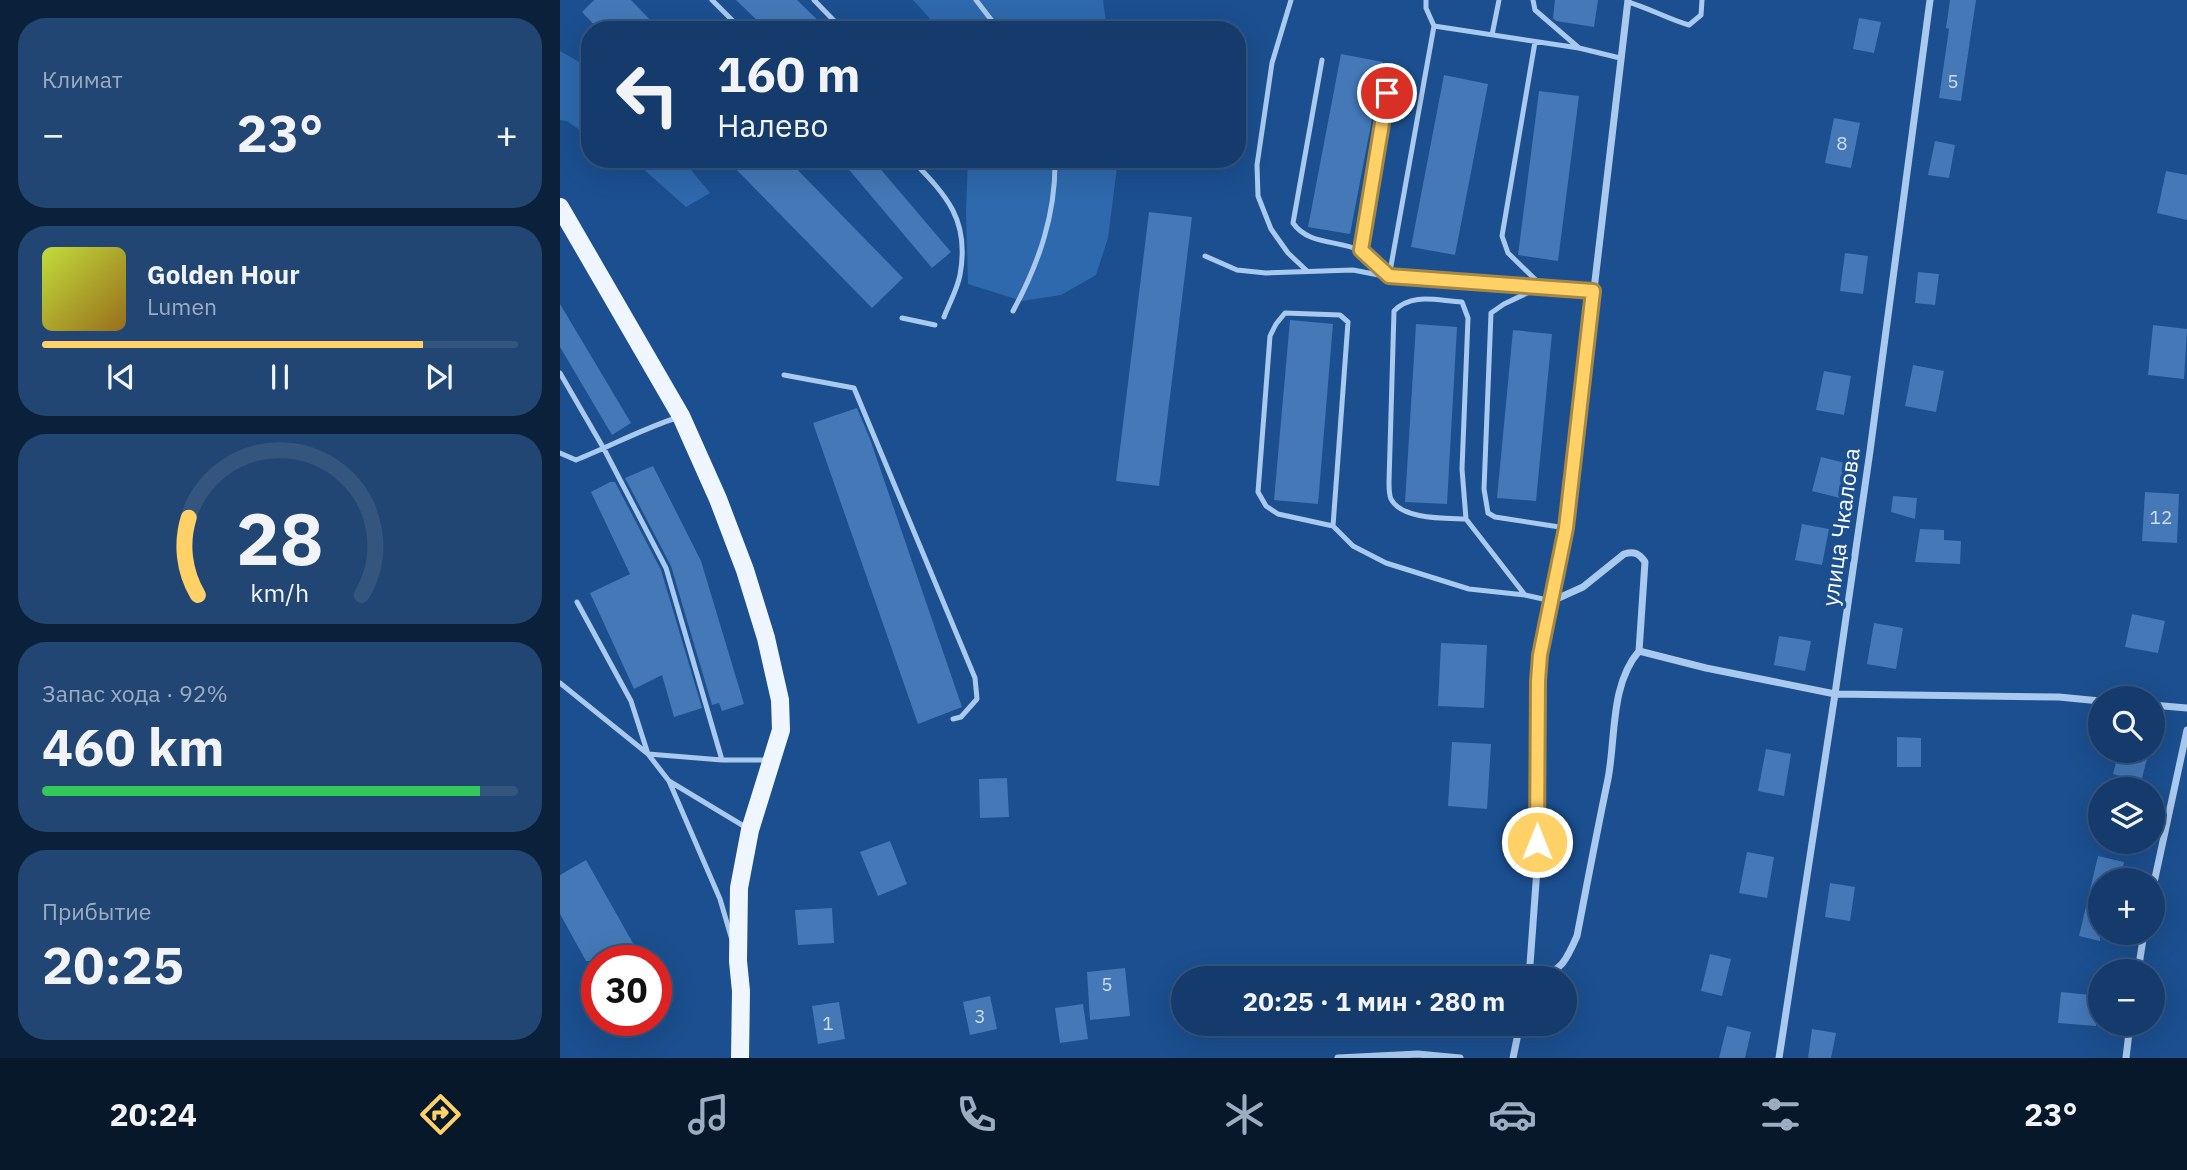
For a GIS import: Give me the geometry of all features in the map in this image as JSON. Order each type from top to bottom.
[{"type":"main road","points":[[560,207],[681,416],[718,499],[745,570],[766,638],[780,700],[781,730],[750,830],[739,888],[740,1058]]},
{"type":"street","name":"улица Чкалова","points":[[1779,1058],[1870,451],[1930,0]]},
{"type":"street","points":[[1530,966],[1537,869],[1540,655],[1566,528],[1628,1]]},
{"type":"street","points":[[1552,601],[1583,587],[1624,554],[1638,554],[1645,562],[1639,651],[1624,674],[1608,776],[1577,936],[1567,959],[1560,966]]},
{"type":"street","points":[[1639,651],[1706,668],[1835,694],[2059,697],[2088,700]]},
{"type":"street","points":[[2165,706],[2187,708]]},
{"type":"street","points":[[2157,868],[2187,730]]},
{"type":"street","points":[[1513,1058],[1518,1036]]},
{"type":"street","points":[[2126,1058],[2129,1036]]},
{"type":"street","points":[[1338,1058],[1418,1055],[1460,1058]]},
{"type":"lane","points":[[712,0],[733,21]]},
{"type":"lane","points":[[814,0],[834,21]]},
{"type":"lane","points":[[976,0],[992,21]]},
{"type":"lane","points":[[1291,0],[1272,63],[1256,165],[1258,196],[1271,229],[1288,253],[1307,271]]},
{"type":"lane","points":[[1389,276],[1434,26],[1426,8],[1426,0]]},
{"type":"lane","points":[[1492,35],[1499,0]]},
{"type":"lane","points":[[1532,0],[1535,10],[1579,48]]},
{"type":"lane","points":[[1628,1],[1648,7],[1674,21],[1689,24],[1700,15],[1702,0]]},
{"type":"lane","points":[[1434,26],[1579,48],[1620,58]]},
{"type":"lane","points":[[1535,42],[1502,236],[1508,253],[1542,286]]},
{"type":"lane","points":[[1322,60],[1293,223],[1298,231],[1311,237],[1361,250],[1389,276]]},
{"type":"lane","points":[[1361,250],[1391,66]]},
{"type":"lane","points":[[920,168],[957,214],[963,242],[959,277],[944,317]]},
{"type":"lane","points":[[1013,311],[1042,248],[1056,189],[1055,168]]},
{"type":"lane","points":[[1205,256],[1237,270],[1266,273],[1353,270],[1389,276],[1593,291]]},
{"type":"lane","points":[[1542,286],[1504,304],[1492,313],[1485,505],[1488,513],[1495,517],[1566,528]]},
{"type":"lane","points":[[1466,519],[1424,517],[1399,508],[1390,498],[1394,311],[1401,303],[1411,299],[1462,302],[1468,318],[1462,469],[1466,519],[1525,595]]},
{"type":"lane","points":[[1333,526],[1348,322],[1340,315],[1285,313],[1270,336],[1258,492],[1266,506],[1278,514],[1333,526],[1353,546],[1387,563],[1469,589],[1552,601]]},
{"type":"lane","points":[[902,318],[935,325]]},
{"type":"lane","points":[[560,373],[604,449],[666,568],[722,760]]},
{"type":"lane","points":[[784,375],[854,388],[975,678],[977,699],[961,717],[953,719]]},
{"type":"lane","points":[[560,453],[576,460],[681,416]]},
{"type":"lane","points":[[577,602],[631,701],[648,754]]},
{"type":"lane","points":[[560,683],[648,754],[669,781],[720,899],[738,961]]},
{"type":"lane","points":[[648,754],[722,760],[773,760]]},
{"type":"lane","points":[[669,781],[750,830]]},
{"type":"shaded area","points":[[913,0],[1103,0],[1106,21],[932,21]]},
{"type":"shaded area","points":[[560,51],[581,63],[581,131],[567,121],[560,120]]},
{"type":"shaded area","points":[[642,168],[689,168],[710,193],[686,207]]},
{"type":"shaded area","points":[[968,168],[1117,168],[1108,238],[1096,275],[1061,295],[1022,301],[968,284]]},
{"type":"building","points":[[594,0],[631,0],[651,21],[590,21],[582,12]]},
{"type":"building","points":[[736,0],[797,0],[819,21],[758,21]]},
{"type":"building","points":[[1555,0],[1598,0],[1594,27],[1556,21],[1553,18]]},
{"type":"building","points":[[1950,0],[1976,0],[1961,101],[1939,98],[1949,29],[1946,28]]},
{"type":"building","points":[[1859,18],[1881,22],[1874,53],[1853,49]]},
{"type":"building","points":[[1341,54],[1383,62],[1350,234],[1308,227]]},
{"type":"building","points":[[1444,75],[1488,84],[1455,255],[1411,247]]},
{"type":"building","points":[[1539,91],[1579,96],[1558,261],[1518,255]]},
{"type":"building","points":[[1834,118],[1860,123],[1851,168],[1825,163]]},
{"type":"building","points":[[1935,141],[1955,145],[1949,178],[1928,175]]},
{"type":"building","points":[[735,168],[796,168],[903,278],[872,308]]},
{"type":"building","points":[[848,168],[880,168],[951,252],[932,268]]},
{"type":"building","points":[[2166,171],[2187,175],[2187,220],[2157,213]]},
{"type":"building","points":[[1149,212],[1192,217],[1159,486],[1116,481]]},
{"type":"building","points":[[1845,253],[1868,256],[1863,294],[1840,291]]},
{"type":"building","points":[[1918,272],[1939,274],[1935,305],[1915,303]]},
{"type":"building","points":[[560,304],[631,423],[612,435],[560,347]]},
{"type":"building","points":[[1290,320],[1333,324],[1318,504],[1274,500]]},
{"type":"building","points":[[1416,324],[1457,327],[1447,504],[1405,502]]},
{"type":"building","points":[[2153,325],[2187,329],[2184,379],[2148,375]]},
{"type":"building","points":[[1513,330],[1552,334],[1536,501],[1497,498]]},
{"type":"building","points":[[1913,365],[1944,371],[1936,412],[1905,406]]},
{"type":"building","points":[[1824,371],[1851,376],[1844,415],[1816,410]]},
{"type":"building","points":[[857,408],[962,707],[918,724],[813,423]]},
{"type":"building","points":[[1821,457],[1849,464],[1840,498],[1812,491]]},
{"type":"building","points":[[653,466],[701,561],[744,704],[722,711],[719,703],[712,705],[671,566],[625,478]]},
{"type":"building","points":[[615,482],[661,570],[702,708],[674,717],[662,675],[634,689],[590,593],[630,574],[591,492]]},
{"type":"building","points":[[2145,492],[2179,494],[2177,543],[2142,541]]},
{"type":"building","points":[[1893,496],[1917,498],[1915,519],[1891,512]]},
{"type":"building","points":[[1802,524],[1829,529],[1822,565],[1795,560]]},
{"type":"building","points":[[1920,529],[1944,530],[1944,540],[1961,541],[1960,564],[1915,562]]},
{"type":"building","points":[[2132,614],[2165,621],[2158,653],[2125,647]]},
{"type":"building","points":[[1874,623],[1903,628],[1896,669],[1867,664]]},
{"type":"building","points":[[1779,636],[1811,641],[1805,671],[1774,665]]},
{"type":"building","points":[[1441,643],[1487,645],[1484,708],[1438,706]]},
{"type":"building","points":[[1897,737],[1921,738],[1921,767],[1897,767]]},
{"type":"building","points":[[1452,742],[1491,744],[1487,809],[1448,806]]},
{"type":"building","points":[[1766,749],[1791,754],[1784,796],[1758,791]]},
{"type":"building","points":[[2116,763],[2146,763],[2142,777],[2113,774]]},
{"type":"building","points":[[1007,778],[1009,817],[980,818],[979,779]]},
{"type":"building","points":[[890,841],[907,884],[878,896],[860,852]]},
{"type":"building","points":[[1747,852],[1774,857],[1767,898],[1739,893]]},
{"type":"building","points":[[2098,856],[2124,862],[2123,868],[2095,868]]},
{"type":"building","points":[[586,860],[634,945],[581,945],[581,952],[560,914],[560,875]]},
{"type":"building","points":[[1830,883],[1855,887],[1850,921],[1825,917]]},
{"type":"building","points":[[2088,898],[2088,938],[2079,936]]},
{"type":"building","points":[[832,908],[834,943],[798,945],[795,910]]},
{"type":"building","points":[[1710,954],[1731,959],[1722,996],[1701,991]]},
{"type":"building","points":[[1125,968],[1130,1016],[1090,1020],[1087,972]]},
{"type":"building","points":[[2061,992],[2088,995],[2088,1025],[2058,1023]]},
{"type":"building","points":[[990,996],[997,1029],[970,1035],[963,1002]]},
{"type":"building","points":[[839,1002],[845,1039],[818,1044],[812,1006]]},
{"type":"building","points":[[1083,1004],[1088,1039],[1060,1043],[1055,1008]]},
{"type":"building","points":[[1727,1026],[1751,1032],[1745,1058],[1719,1058]]},
{"type":"building","points":[[1812,1029],[1836,1033],[1831,1058],[1808,1058]]},
{"type":"route","points":[[1387,93],[1361,250],[1389,276],[1593,291],[1566,528],[1540,655],[1537,842]]}]
